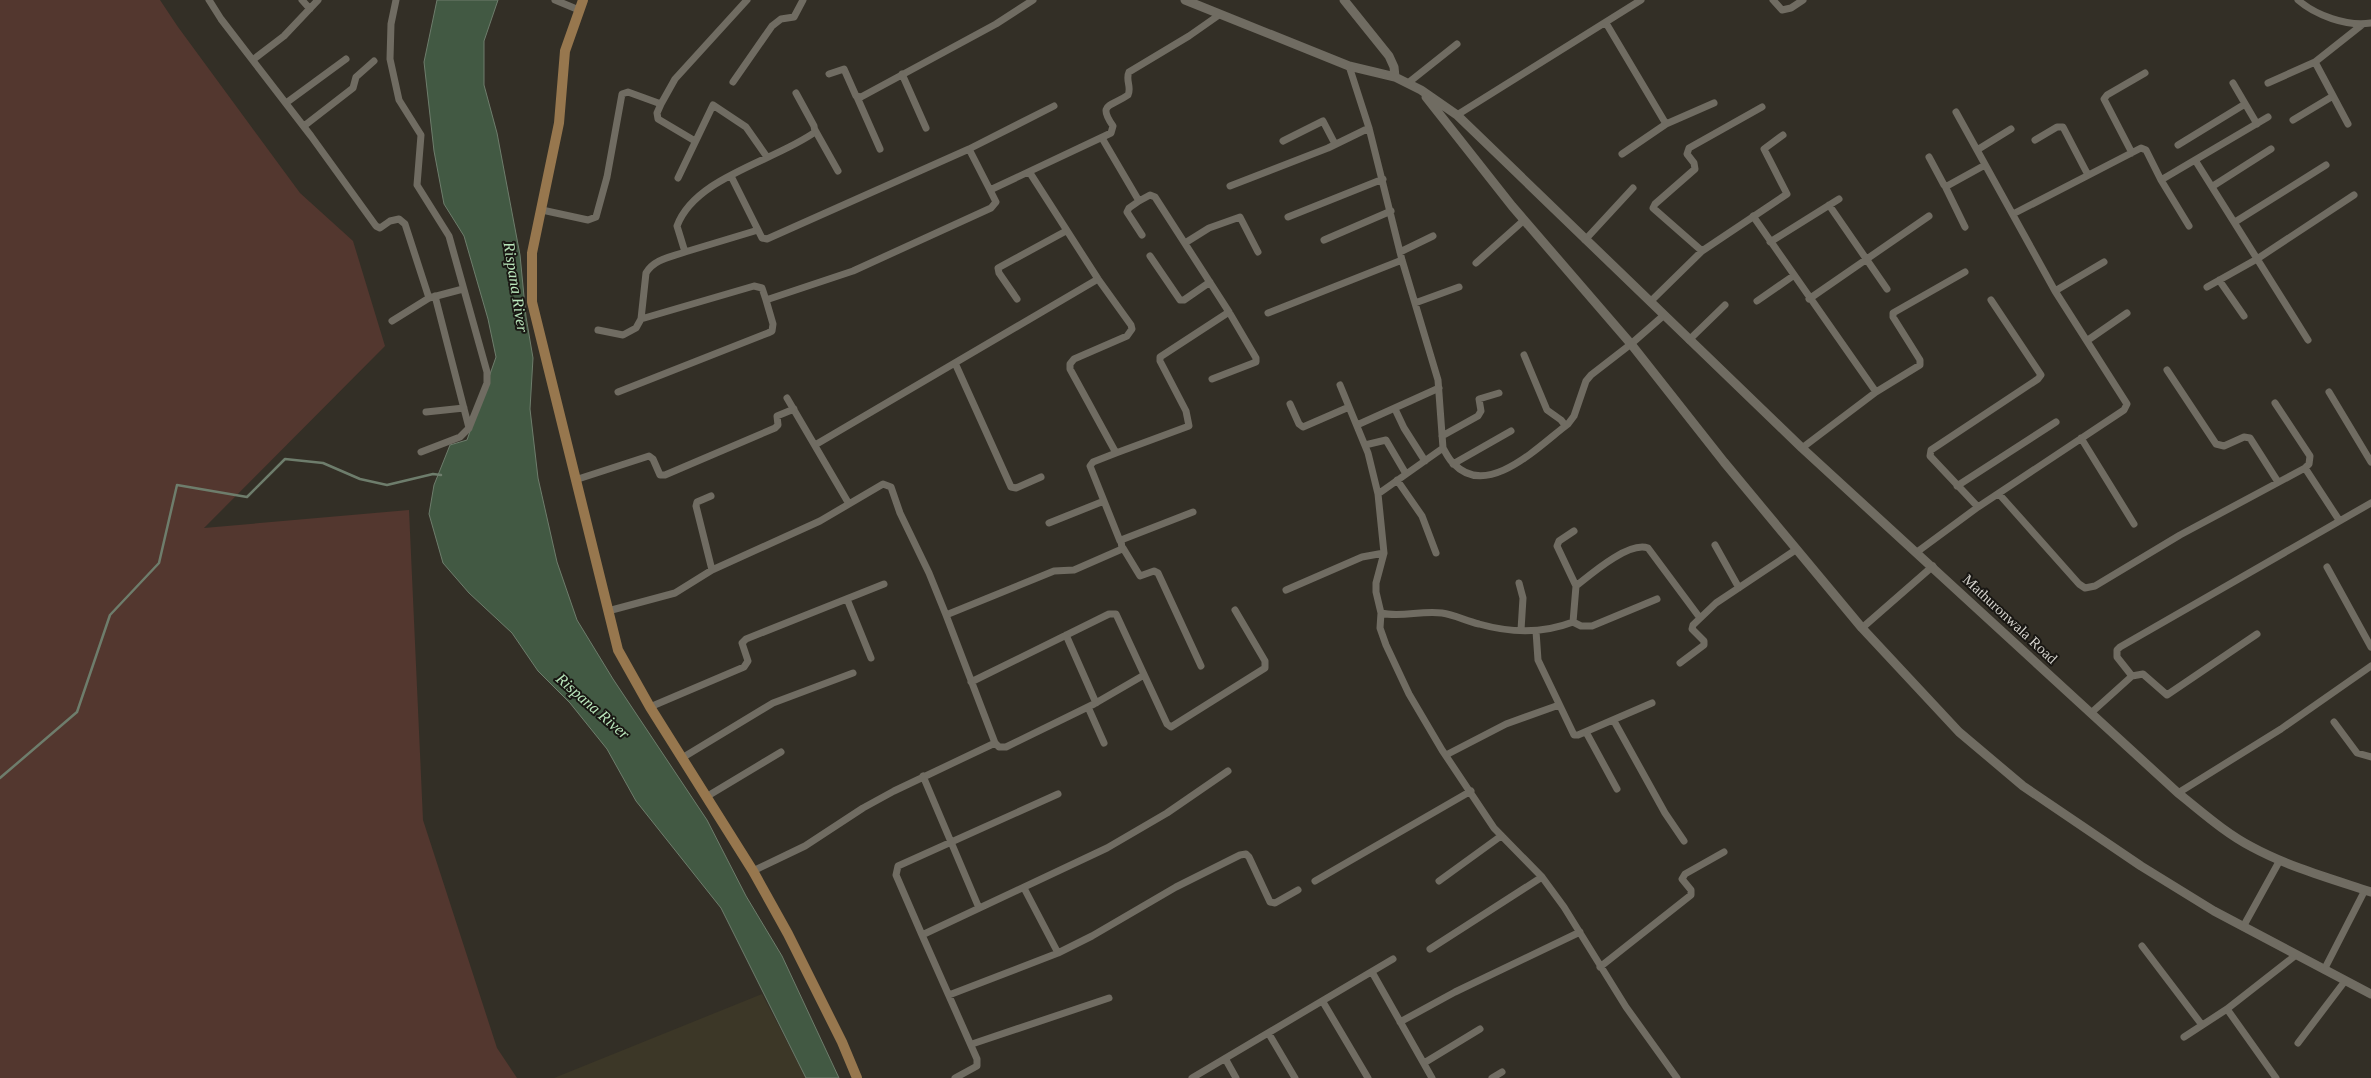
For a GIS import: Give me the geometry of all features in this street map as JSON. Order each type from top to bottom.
[{"type":"main road","points":[[581,5],[565,51],[558,123],[532,253],[532,302],[618,650],[650,707],[752,871],[788,934],[858,1078]]},
{"type":"street","points":[[209,0],[221,19],[254,59],[376,226],[380,228],[394,219],[399,219],[406,224],[432,297],[469,428]]},
{"type":"street","points":[[302,0],[310,9]]},
{"type":"street","points":[[254,59],[284,36],[318,0]]},
{"type":"street","points":[[396,0],[391,24],[390,59],[399,100],[421,135],[417,185],[449,236],[487,379],[469,428],[460,437],[421,452]]},
{"type":"street","points":[[555,0],[581,5]]},
{"type":"street","points":[[695,141],[658,119],[657,113],[675,79],[747,0]]},
{"type":"street","points":[[733,82],[772,26],[781,19],[794,17],[803,0]]},
{"type":"street","points":[[857,97],[996,24],[1033,0]]},
{"type":"street","name":"Mathuronwala Road","points":[[1185,0],[1349,66],[1395,77],[1421,90],[1457,115],[1663,316],[1802,448],[1933,566],[2178,793],[2233,836],[2280,860],[2368,891]]},
{"type":"street","points":[[1344,0],[1389,56],[1394,67],[1395,77]]},
{"type":"street","points":[[1457,115],[1641,0]]},
{"type":"street","points":[[1773,0],[1782,10],[1791,8],[1803,0]]},
{"type":"street","points":[[2298,0],[2312,11],[2367,24]]},
{"type":"street","points":[[990,190],[1102,138],[1113,130],[1105,110],[1109,105],[1128,95],[1130,88],[1127,79],[1130,72],[1189,36],[1219,15]]},
{"type":"street","points":[[1606,23],[1666,124]]},
{"type":"street","points":[[2268,83],[2314,62],[2367,24]]},
{"type":"street","points":[[1408,83],[1457,44]]},
{"type":"street","points":[[286,103],[346,59]]},
{"type":"street","points":[[304,126],[353,88],[356,77],[374,61]]},
{"type":"street","points":[[2314,62],[2348,124]]},
{"type":"street","points":[[1349,66],[1369,128],[1401,256],[1439,388],[1443,448],[1453,464],[1472,475],[1496,474],[1510,468],[1574,416],[1586,381],[1591,375],[1663,316]]},
{"type":"street","points":[[829,74],[844,70],[880,149]]},
{"type":"street","points":[[2132,153],[2104,99],[2107,95],[2146,72]]},
{"type":"street","points":[[902,74],[926,128]]},
{"type":"street","points":[[2232,84],[2256,124]]},
{"type":"street","points":[[1421,90],[1524,220],[1631,344],[1724,462],[1862,628],[1959,732],[2023,786],[2142,866],[2214,911],[2371,994]]},
{"type":"street","points":[[542,210],[593,220],[597,213],[607,177],[622,94],[628,92],[661,104]]},
{"type":"street","points":[[796,92],[838,171]]},
{"type":"street","points":[[2293,120],[2334,96]]},
{"type":"street","points":[[1622,154],[1666,124],[1714,103]]},
{"type":"street","points":[[2178,144],[2245,104]]},
{"type":"street","points":[[678,178],[710,107],[716,106],[746,127],[767,157]]},
{"type":"street","points":[[731,176],[762,238],[767,239],[969,149],[1054,106]]},
{"type":"street","points":[[1702,251],[1655,211],[1653,206],[1693,172],[1695,166],[1687,154],[1689,148],[1762,106]]},
{"type":"street","points":[[1917,552],[1978,507],[2124,410],[2127,404],[2056,291],[1956,112]]},
{"type":"street","points":[[2161,180],[2268,117]]},
{"type":"street","points":[[1284,141],[1323,121],[1335,144]]},
{"type":"street","points":[[2036,140],[2057,127],[2063,127],[2088,175]]},
{"type":"street","points":[[1230,186],[1335,144],[1369,128]]},
{"type":"street","points":[[1977,150],[2011,129]]},
{"type":"street","points":[[686,252],[678,232],[679,221],[700,194],[813,134],[815,130]]},
{"type":"street","points":[[1650,302],[1702,251],[1787,194],[1764,149],[1784,135]]},
{"type":"street","points":[[1102,138],[1139,201]]},
{"type":"street","points":[[2013,214],[2141,148],[2146,150],[2161,180],[2189,226]]},
{"type":"street","points":[[766,300],[853,271],[990,208],[996,202],[969,149]]},
{"type":"street","points":[[2213,186],[2271,149]]},
{"type":"street","points":[[1929,157],[1965,227]]},
{"type":"street","points":[[2195,160],[2308,340]]},
{"type":"street","points":[[1945,186],[1986,165]]},
{"type":"street","points":[[2235,222],[2326,165]]},
{"type":"street","points":[[1030,173],[1098,280],[1130,322],[1132,329],[1128,336],[1074,359],[1070,369],[1116,453]]},
{"type":"street","points":[[1288,217],[1383,179]]},
{"type":"street","points":[[1585,240],[1633,188]]},
{"type":"street","points":[[2207,287],[2257,258],[2354,195]]},
{"type":"street","points":[[1142,235],[1127,212],[1129,208],[1139,201],[1150,196],[1156,197],[1229,312],[1256,360],[1254,363],[1212,378]]},
{"type":"street","points":[[1770,242],[1839,199]]},
{"type":"street","points":[[1829,205],[1887,289]]},
{"type":"street","points":[[1324,240],[1390,211]]},
{"type":"street","points":[[1753,216],[1809,299],[1876,392]]},
{"type":"street","points":[[1809,299],[1929,216]]},
{"type":"street","points":[[1185,243],[1217,225],[1240,217],[1258,252]]},
{"type":"street","points":[[1476,263],[1524,220]]},
{"type":"street","points":[[598,330],[623,335],[636,328],[641,319],[646,273],[658,261],[758,230]]},
{"type":"street","points":[[1017,299],[998,268],[1066,231]]},
{"type":"street","points":[[1268,312],[1401,256],[1433,236]]},
{"type":"street","points":[[1150,256],[1180,300],[1184,300],[1210,282]]},
{"type":"street","points":[[2056,291],[2104,262]]},
{"type":"street","points":[[1802,448],[1876,392],[1920,365],[1920,360],[1893,318],[1893,312],[1965,272]]},
{"type":"street","points":[[1757,301],[1793,276]]},
{"type":"street","points":[[815,446],[1098,280]]},
{"type":"street","points":[[2219,280],[2244,316]]},
{"type":"street","points":[[618,392],[772,331],[774,324],[762,288],[754,286],[641,319]]},
{"type":"street","points":[[1415,303],[1459,287]]},
{"type":"street","points":[[392,321],[432,297],[463,289]]},
{"type":"street","points":[[1978,507],[1930,456],[1931,450],[2038,379],[2041,375],[1991,300]]},
{"type":"street","points":[[1689,340],[1725,305]]},
{"type":"street","points":[[1201,666],[1158,573],[1154,571],[1140,576],[1122,545],[1090,466],[1093,462],[1189,426],[1186,411],[1160,361],[1160,357],[1229,312]]},
{"type":"street","points":[[2088,340],[2127,313]]},
{"type":"street","points":[[1524,355],[1547,410],[1565,425]]},
{"type":"street","points":[[955,363],[1011,487],[1016,488],[1041,477]]},
{"type":"street","points":[[2167,370],[2216,444],[2222,447],[2244,437],[2250,438],[2278,482]]},
{"type":"street","points":[[1340,385],[1366,445],[1378,494],[1384,553],[1376,583],[1381,613],[1380,628],[1409,694],[1446,755],[1501,836],[1542,877],[1580,932],[1626,1007],[1677,1078]]},
{"type":"street","points":[[1357,425],[1439,388]]},
{"type":"street","points":[[2330,392],[2371,462]]},
{"type":"street","points":[[1442,436],[1478,416],[1481,411],[1479,398],[1499,393]]},
{"type":"street","points":[[788,398],[849,504]]},
{"type":"street","points":[[1999,494],[2079,584],[2090,588],[2306,468],[2309,464],[2310,456],[2275,403]]},
{"type":"street","points":[[1290,404],[1299,424],[1303,427],[1349,407]]},
{"type":"street","points":[[426,412],[464,408]]},
{"type":"street","points":[[575,480],[649,456],[660,475],[665,475],[775,428],[777,416],[794,409]]},
{"type":"street","points":[[1395,409],[1404,428],[1425,461]]},
{"type":"street","points":[[1957,486],[2056,422]]},
{"type":"street","points":[[1453,464],[1510,431]]},
{"type":"street","points":[[2081,438],[2134,524]]},
{"type":"street","points":[[1366,445],[1386,440],[1406,474]]},
{"type":"street","points":[[1378,494],[1443,448]]},
{"type":"street","points":[[2306,468],[2339,520]]},
{"type":"street","points":[[1397,480],[1422,516],[1436,552]]},
{"type":"street","points":[[608,611],[674,593],[712,570],[790,536],[883,484],[892,487],[900,514],[929,573],[995,743],[999,747],[1006,747],[1088,707],[1144,675]]},
{"type":"street","points":[[711,496],[699,500],[696,506],[712,570]]},
{"type":"street","points":[[1049,523],[1104,501]]},
{"type":"street","points":[[2132,676],[2117,657],[2117,650],[2120,647],[2371,503]]},
{"type":"street","points":[[946,615],[1054,571],[1074,570],[1193,512]]},
{"type":"street","points":[[1573,622],[1576,586],[1557,546],[1559,541],[1574,531]]},
{"type":"street","points":[[1576,586],[1615,558],[1633,548],[1643,546],[1648,548],[1700,618]]},
{"type":"street","points":[[1715,546],[1739,588]]},
{"type":"street","points":[[1680,663],[1704,645],[1704,641],[1691,628],[1700,618],[1716,603],[1797,549]]},
{"type":"street","points":[[1286,590],[1362,557],[1384,553]]},
{"type":"street","points":[[1862,628],[1933,566]]},
{"type":"street","points":[[2327,567],[2371,647]]},
{"type":"street","points":[[1519,583],[1523,598],[1520,630]]},
{"type":"street","points":[[650,707],[744,667],[748,661],[742,643],[746,639],[884,584]]},
{"type":"street","points":[[1381,613],[1396,616],[1444,613],[1478,624],[1536,631],[1554,629],[1573,622],[1581,626],[1592,626],[1657,598]]},
{"type":"street","points":[[847,599],[871,658]]},
{"type":"street","points":[[971,682],[1110,614],[1116,614],[1167,724],[1171,726],[1263,671],[1266,664],[1265,661],[1235,610]]},
{"type":"street","points":[[1536,631],[1538,660],[1574,735],[1614,721],[1652,703]]},
{"type":"street","points":[[2091,713],[2132,676],[2143,674],[2167,695],[2257,634]]},
{"type":"street","points":[[1066,635],[1096,703]]},
{"type":"street","points":[[2178,793],[2281,729],[2371,666]]},
{"type":"street","points":[[682,758],[773,703],[852,673]]},
{"type":"street","points":[[1446,755],[1506,724],[1559,705]]},
{"type":"street","points":[[1088,707],[1104,743]]},
{"type":"street","points":[[1614,721],[1662,808],[1684,842]]},
{"type":"street","points":[[2334,722],[2357,753],[2371,757]]},
{"type":"street","points":[[1586,732],[1617,790]]},
{"type":"street","points":[[752,871],[804,846],[863,808],[923,776],[995,743]]},
{"type":"street","points":[[706,796],[780,752]]},
{"type":"street","points":[[922,935],[1024,888],[1147,826],[1228,771]]},
{"type":"street","points":[[923,776],[979,908]]},
{"type":"street","points":[[1315,880],[1471,791]]},
{"type":"street","points":[[956,1078],[977,1066],[977,1059],[896,875],[896,868],[1058,794]]},
{"type":"street","points":[[1439,881],[1501,836]]},
{"type":"street","points":[[1600,967],[1691,895],[1691,890],[1682,879],[1685,874],[1724,852]]},
{"type":"street","points":[[949,995],[1058,954],[1176,887],[1244,854],[1249,857],[1270,902],[1275,903],[1298,890]]},
{"type":"street","points":[[2243,927],[2280,860]]},
{"type":"street","points":[[1430,948],[1542,877]]},
{"type":"street","points":[[1024,888],[1058,954]]},
{"type":"street","points":[[2324,970],[2368,891]]},
{"type":"street","points":[[1400,1022],[1455,992],[1580,932]]},
{"type":"street","points":[[2142,946],[2202,1025]]},
{"type":"street","points":[[2184,1037],[2227,1009],[2296,955]]},
{"type":"street","points":[[1192,1078],[1226,1060],[1393,959]]},
{"type":"street","points":[[1372,972],[1432,1078]]},
{"type":"street","points":[[2298,1043],[2345,981]]},
{"type":"street","points":[[972,1044],[1109,998]]},
{"type":"street","points":[[1323,1002],[1368,1078]]},
{"type":"street","points":[[2227,1009],[2276,1078]]},
{"type":"street","points":[[1424,1063],[1480,1029]]},
{"type":"street","points":[[1269,1034],[1295,1078]]},
{"type":"street","points":[[1226,1060],[1236,1078]]},
{"type":"street","points":[[1492,1078],[1502,1072]]},
{"type":"shaded area","points":[[0,0],[160,0],[300,193],[353,241],[385,346],[204,528],[409,510],[423,820],[497,1048],[517,1078],[0,1078]]},
{"type":"shaded area","points":[[762,994],[806,1078],[554,1078]]},
{"type":"water","name":"Rispana River","points":[[437,0],[498,0],[484,41],[484,85],[497,133],[520,255],[526,317],[533,358],[530,409],[538,478],[557,562],[577,620],[613,679],[707,820],[746,896],[782,956],[839,1078],[806,1078],[721,908],[636,801],[607,749],[570,703],[538,671],[512,633],[469,593],[443,563],[429,514],[434,485],[450,445],[467,440],[496,357],[488,319],[464,236],[444,204],[434,151],[424,62]]},
{"type":"waterway","points":[[0,778],[77,712],[110,615],[159,563],[177,485],[247,497],[285,459],[323,463],[360,479],[387,485],[433,474],[441,475]]}]
